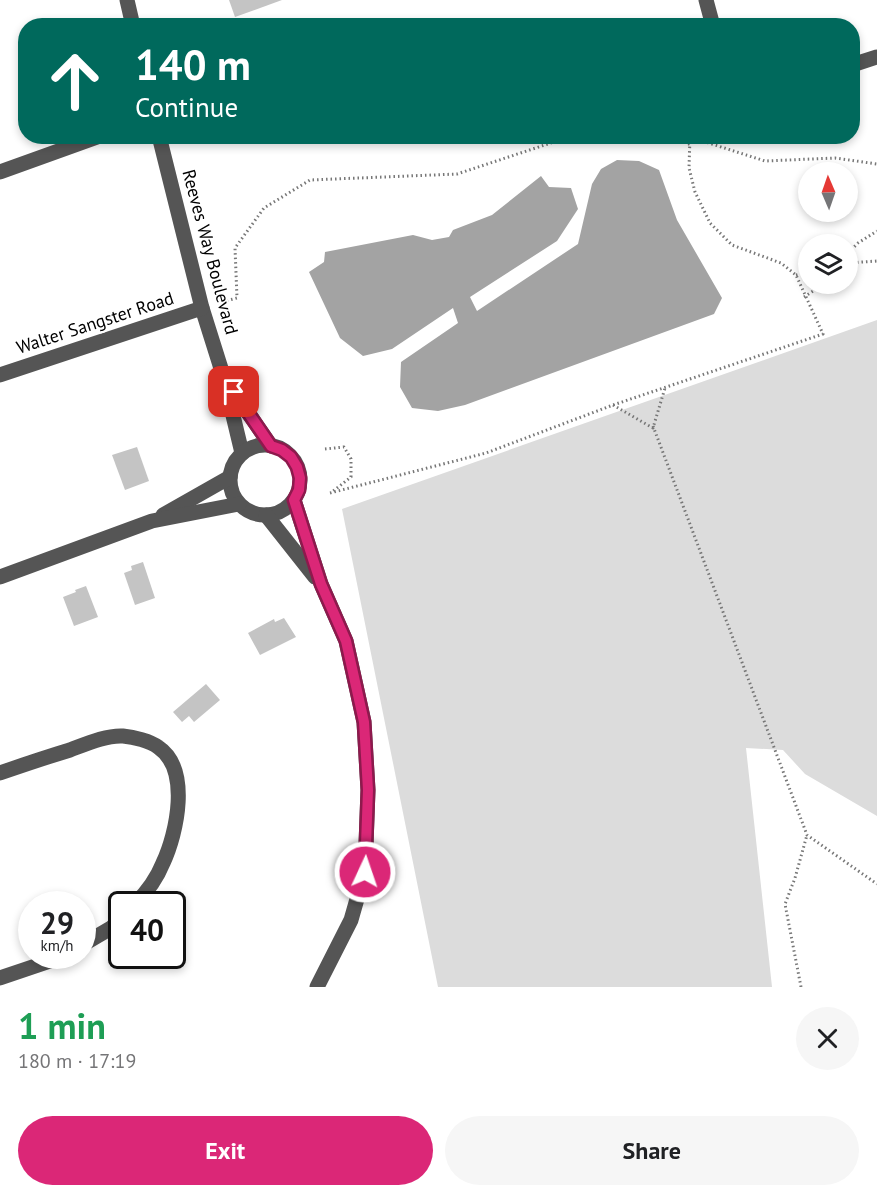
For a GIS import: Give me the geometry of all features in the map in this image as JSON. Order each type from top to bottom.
[{"type":"street","points":[[127,0],[131,18]]},
{"type":"street","points":[[706,0],[711,18]]},
{"type":"street","points":[[860,62],[877,57]]},
{"type":"street","points":[[0,172],[78,144]]},
{"type":"street","name":"Reeves Way Boulevard","points":[[161,144],[202,308],[224,378],[242,453]]},
{"type":"street","name":"Walter Sangster Road","points":[[0,375],[202,308]]},
{"type":"street","name":"Reeves Way Boulevard","points":[[224,378],[271,446]]},
{"type":"street","points":[[271,446],[291,457],[300,478],[299,490],[294,500],[286,508],[266,515],[247,510],[239,504],[234,496],[230,477],[236,460],[242,453],[251,448],[271,446]]},
{"type":"street","points":[[152,521],[230,477]]},
{"type":"street","points":[[294,500],[321,584],[346,641],[364,722],[368,790],[365,872],[351,920],[317,987]]},
{"type":"street","points":[[0,577],[152,521],[239,504]]},
{"type":"street","points":[[266,515],[321,584]]},
{"type":"street","points":[[0,773],[98,740],[122,736],[146,741],[159,747],[173,764],[178,785],[177,821],[163,864],[147,891]]},
{"type":"street","points":[[0,978],[27,969]]},
{"type":"path","points":[[202,308],[237,298],[235,248],[264,208],[310,180],[457,174],[548,144]]},
{"type":"path","points":[[712,144],[765,161],[835,158],[877,164]]},
{"type":"path","points":[[325,449],[344,447],[351,459],[351,477],[330,493],[486,453],[613,405],[823,334],[804,297],[796,275],[781,264],[732,244],[710,223],[695,192],[689,168],[691,145]]},
{"type":"path","points":[[858,243],[877,231]]},
{"type":"path","points":[[858,263],[877,261]]},
{"type":"path","points":[[804,297],[809,294]]},
{"type":"path","points":[[665,388],[653,426],[807,835],[877,884]]},
{"type":"path","points":[[613,405],[653,428],[653,426]]},
{"type":"path","points":[[801,987],[786,904],[807,835]]},
{"type":"shaded area","points":[[617,160],[639,161],[659,170],[677,220],[722,298],[714,314],[465,405],[438,411],[412,408],[400,387],[401,362],[458,323],[453,308],[392,349],[363,356],[340,338],[309,272],[324,262],[325,252],[413,235],[432,240],[449,237],[453,230],[492,215],[541,176],[549,187],[571,188],[578,209],[557,241],[470,297],[477,311],[578,244],[592,184],[601,169]]},
{"type":"shaded area","points":[[877,320],[877,816],[805,774],[783,750],[746,748],[772,987],[438,987],[342,509]]},
{"type":"building","points":[[229,0],[282,0],[235,17]]},
{"type":"building","points":[[137,447],[149,481],[125,490],[112,455]]},
{"type":"building","points":[[143,562],[155,598],[135,605],[124,573],[132,570],[131,566]]},
{"type":"building","points":[[86,586],[98,617],[74,626],[63,597]]},
{"type":"building","points":[[284,618],[296,637],[260,655],[248,633],[274,619],[275,622]]},
{"type":"building","points":[[206,684],[220,700],[194,722],[189,716],[182,722],[173,712]]},
{"type":"route","points":[[234,392],[271,446],[291,457],[297,467],[300,478],[299,490],[294,500],[321,584],[346,641],[364,722],[368,790],[365,872]]}]
